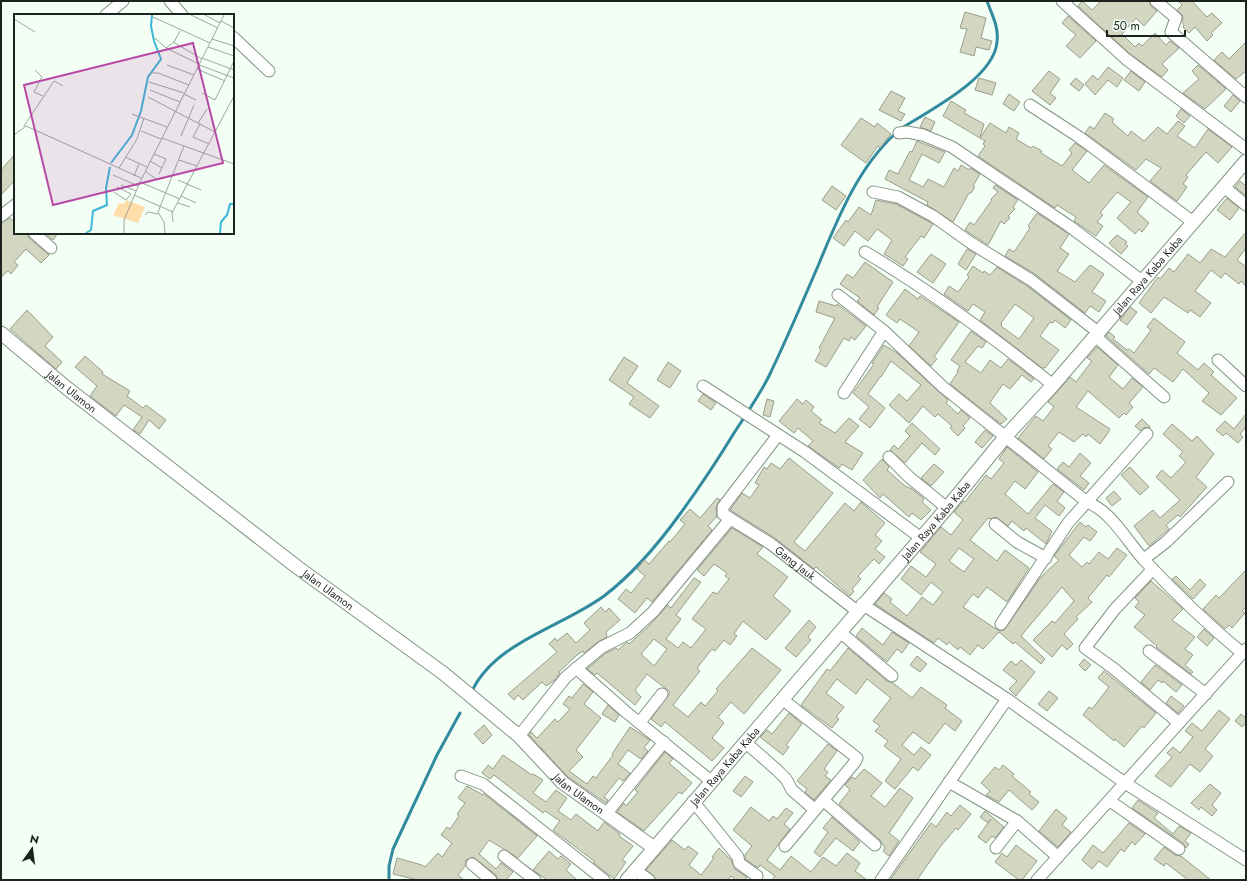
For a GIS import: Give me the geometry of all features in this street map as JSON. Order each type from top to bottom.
[{"type":"street","points":[[107,14],[123,1]]},
{"type":"street","points":[[170,1],[181,14]]},
{"type":"street","points":[[1062,1],[1126,59],[1246,149]]},
{"type":"street","points":[[1156,1],[1176,18],[1171,32],[1246,97]]},
{"type":"street","points":[[234,38],[270,71]]},
{"type":"street","points":[[1030,105],[1079,137],[1193,222]]},
{"type":"street","points":[[899,133],[923,135],[952,147],[1069,226],[1142,281]]},
{"type":"street","name":"Jalan Raya Kaba Kaba","points":[[631,875],[653,847],[947,508],[1006,436],[1053,385],[1246,161]]},
{"type":"street","points":[[1224,187],[1246,205]]},
{"type":"street","points":[[873,192],[898,197],[933,216],[1031,280],[1097,334],[1164,397]]},
{"type":"street","points":[[35,234],[51,248]]},
{"type":"street","points":[[865,252],[899,272],[996,340],[1053,385]]},
{"type":"street","points":[[838,295],[884,331],[943,387],[1087,502],[1099,508],[1144,560],[1201,618],[1244,651],[1037,880]]},
{"type":"street","points":[[844,393],[884,331]]},
{"type":"street","name":"Jalan Ulamon","points":[[1,332],[24,353],[163,464],[297,567],[443,673],[519,736],[554,775],[653,847]]},
{"type":"street","points":[[1218,360],[1246,386]]},
{"type":"street","points":[[703,386],[805,452],[921,538]]},
{"type":"street","points":[[519,736],[549,696],[576,668],[602,648],[630,633],[652,612],[730,519],[723,514],[722,507],[774,433]]},
{"type":"street","points":[[1001,624],[1068,523],[1147,434]]},
{"type":"street","points":[[889,457],[908,477],[947,508]]},
{"type":"street","points":[[1144,560],[1166,542],[1228,482]]},
{"type":"street","name":"Gang Jauk","points":[[730,519],[771,544],[860,608],[1007,699],[1125,783],[1246,860]]},
{"type":"street","points":[[995,524],[1017,542],[1046,558]]},
{"type":"street","points":[[1153,569],[1115,609],[1085,648],[1113,668],[1179,723]]},
{"type":"street","points":[[840,632],[892,676]]},
{"type":"street","points":[[1149,651],[1206,694]]},
{"type":"street","points":[[576,668],[711,781]]},
{"type":"street","points":[[640,722],[662,694]]},
{"type":"street","points":[[782,699],[857,758],[785,846]]},
{"type":"street","points":[[881,880],[1007,699]]},
{"type":"street","points":[[606,814],[664,742]]},
{"type":"street","points":[[745,742],[777,770],[792,790],[815,810]]},
{"type":"street","points":[[461,776],[483,784],[604,880]]},
{"type":"street","points":[[949,782],[1016,821],[1058,857]]},
{"type":"street","points":[[823,800],[875,845]]},
{"type":"street","points":[[693,801],[738,857],[739,863],[757,876]]},
{"type":"street","points":[[1110,801],[1180,849]]},
{"type":"street","points":[[996,848],[1016,821]]},
{"type":"street","points":[[504,856],[535,880]]},
{"type":"street","points":[[472,864],[491,880]]},
{"type":"street","points":[[631,875],[649,880]]},
{"type":"building","points":[[1082,1],[1092,10],[1101,1],[1149,1],[1151,6],[1157,11],[1144,26],[1136,18],[1122,34],[1135,47],[1139,43],[1142,46],[1155,33],[1166,45],[1170,41],[1179,48],[1162,64],[1168,70],[1162,77],[1130,54],[1078,6]]},
{"type":"building","points":[[1178,1],[1192,1],[1207,17],[1212,13],[1222,23],[1211,33],[1213,35],[1207,41],[1195,27],[1189,33],[1183,27],[1183,16],[1177,10],[1182,5]]},
{"type":"building","points":[[965,12],[986,18],[981,38],[992,41],[989,50],[976,47],[974,56],[960,52],[967,29],[960,28]]},
{"type":"building","points":[[1068,16],[1096,41],[1080,58],[1066,46],[1076,35],[1062,23]]},
{"type":"building","points":[[1246,42],[1246,71],[1236,79],[1214,60],[1222,52],[1229,59]]},
{"type":"building","points":[[1198,65],[1226,89],[1205,109],[1183,93],[1199,79],[1192,71]]},
{"type":"building","points":[[1108,67],[1123,78],[1117,87],[1108,80],[1095,95],[1085,84],[1093,75],[1098,80]]},
{"type":"building","points":[[1049,71],[1060,79],[1050,93],[1056,98],[1050,105],[1032,91]]},
{"type":"building","points":[[1131,71],[1145,82],[1139,91],[1124,80]]},
{"type":"building","points":[[979,78],[996,83],[992,95],[975,90]]},
{"type":"building","points":[[1076,78],[1084,85],[1079,91],[1070,84]]},
{"type":"building","points":[[891,91],[905,98],[898,111],[905,114],[901,121],[879,110]]},
{"type":"building","points":[[1009,94],[1020,102],[1014,111],[1003,104]]},
{"type":"building","points":[[1233,95],[1240,101],[1231,112],[1224,106]]},
{"type":"building","points":[[951,101],[966,110],[964,113],[984,124],[980,138],[943,116]]},
{"type":"building","points":[[1181,109],[1190,116],[1184,123],[1176,116]]},
{"type":"building","points":[[1105,113],[1114,119],[1112,122],[1128,136],[1131,131],[1144,141],[1158,127],[1167,134],[1178,121],[1185,126],[1177,136],[1195,148],[1208,129],[1232,147],[1218,163],[1206,152],[1186,175],[1188,177],[1183,184],[1187,187],[1177,201],[1150,181],[1161,168],[1146,159],[1136,170],[1085,133],[1090,126],[1094,129]]},
{"type":"building","points":[[925,117],[935,122],[931,131],[920,127]]},
{"type":"building","points":[[861,118],[875,127],[877,123],[891,134],[880,148],[878,146],[866,163],[841,145]]},
{"type":"building","points":[[990,123],[1006,133],[1009,127],[1019,133],[1016,139],[1031,148],[1033,146],[1042,151],[1041,153],[1062,166],[1072,153],[1069,150],[1075,143],[1087,151],[1072,170],[1089,183],[1104,165],[1148,197],[1137,212],[1149,223],[1142,232],[1139,229],[1135,234],[1117,218],[1131,202],[1117,192],[1100,213],[1103,215],[1097,222],[1103,226],[1096,236],[1074,221],[1076,217],[1057,205],[1055,208],[978,156],[985,146],[983,144],[985,141],[980,138]]},
{"type":"building","points":[[917,141],[945,152],[939,163],[922,154],[909,180],[923,187],[928,179],[944,187],[954,168],[958,171],[961,165],[980,174],[973,186],[975,187],[971,193],[969,193],[953,222],[927,205],[928,202],[885,179],[889,170],[898,174]]},
{"type":"building","points":[[14,155],[14,181],[1,195],[1,170]]},
{"type":"building","points":[[1240,181],[1246,186],[1246,196],[1235,187]]},
{"type":"building","points":[[995,185],[1018,200],[1013,207],[1015,209],[1008,216],[1010,218],[1004,224],[1001,221],[988,245],[965,230],[970,222],[974,225],[992,200],[991,199],[998,192],[993,188]]},
{"type":"building","points":[[832,186],[846,196],[836,210],[822,200]]},
{"type":"building","points":[[1227,198],[1239,208],[1230,220],[1217,210]]},
{"type":"building","points":[[876,200],[896,204],[933,224],[924,238],[921,236],[905,257],[908,259],[903,266],[884,254],[892,240],[877,229],[868,241],[855,231],[844,246],[833,238],[846,220],[848,222],[859,207],[871,215]]},
{"type":"building","points":[[1037,213],[1069,234],[1060,248],[1069,254],[1057,271],[1075,282],[1090,265],[1104,274],[1092,292],[1106,301],[1099,312],[1090,306],[1085,313],[1035,274],[1005,256],[1009,249],[1014,252],[1030,228],[1028,226]]},
{"type":"building","points":[[10,218],[14,221],[14,234],[27,234],[29,238],[49,255],[41,263],[26,249],[14,262],[18,265],[11,274],[8,271],[1,277],[1,223]]},
{"type":"building","points":[[1246,232],[1246,248],[1237,260],[1246,267],[1246,286],[1241,281],[1239,284],[1225,273],[1221,278],[1211,270],[1195,291],[1211,303],[1200,317],[1190,310],[1188,313],[1164,297],[1151,313],[1139,303],[1158,277],[1160,279],[1169,268],[1174,272],[1188,254],[1200,263],[1211,249],[1225,257]]},
{"type":"building","points":[[46,234],[57,234],[53,240]]},
{"type":"building","points":[[1117,235],[1127,242],[1125,244],[1128,246],[1121,254],[1109,243]]},
{"type":"building","points":[[967,249],[976,254],[966,270],[958,264]]},
{"type":"building","points":[[931,254],[946,264],[933,283],[917,272]]},
{"type":"building","points":[[865,262],[893,282],[877,307],[879,308],[874,315],[857,301],[860,298],[840,284],[847,274],[853,278]]},
{"type":"building","points":[[973,266],[983,273],[984,271],[990,275],[997,267],[1027,286],[1071,320],[1065,328],[1055,320],[1053,323],[1050,322],[1040,336],[1059,350],[1045,368],[1042,368],[980,320],[985,312],[973,304],[968,311],[944,294],[949,286],[958,292],[969,277],[967,275]],"holes":[[[1015,304],[1034,318],[1019,339],[1001,326],[1001,323]]]},
{"type":"building","points":[[905,289],[918,299],[920,296],[959,322],[934,357],[937,359],[931,366],[909,346],[919,332],[900,319],[897,323],[886,315]]},
{"type":"building","points":[[819,301],[836,306],[837,304],[866,326],[855,340],[851,337],[849,341],[844,338],[826,367],[815,361],[821,350],[819,348],[835,318],[816,312]]},
{"type":"building","points":[[1130,307],[1137,312],[1127,325],[1120,320]]},
{"type":"building","points":[[27,310],[53,337],[45,346],[62,362],[56,369],[10,329]]},
{"type":"building","points":[[1154,318],[1185,342],[1177,353],[1198,370],[1204,363],[1214,372],[1211,375],[1237,398],[1221,415],[1202,401],[1209,393],[1183,369],[1173,382],[1154,368],[1149,374],[1106,336],[1109,332],[1115,337],[1113,339],[1127,350],[1129,349],[1134,353],[1151,330],[1147,327]]},
{"type":"building","points":[[971,331],[986,342],[982,348],[978,346],[965,362],[981,373],[990,360],[1001,368],[1008,359],[1034,379],[1031,382],[1022,375],[1010,389],[1003,384],[990,403],[1007,419],[1001,424],[950,384],[960,366],[951,360]]},
{"type":"building","points":[[884,345],[897,353],[948,400],[946,403],[958,414],[961,410],[970,418],[963,426],[965,428],[958,436],[950,428],[952,426],[938,414],[935,417],[923,406],[909,423],[889,405],[899,394],[907,401],[921,385],[891,361],[868,394],[885,408],[870,428],[859,419],[869,407],[853,393],[874,364],[872,363]]},
{"type":"building","points":[[1097,347],[1118,365],[1109,377],[1123,389],[1132,378],[1143,387],[1129,403],[1133,407],[1126,415],[1124,413],[1119,418],[1088,391],[1076,407],[1110,429],[1108,433],[1100,444],[1088,434],[1086,437],[1083,434],[1074,442],[1059,432],[1048,446],[1052,449],[1044,459],[1018,438],[1036,416],[1043,421],[1054,407],[1048,402],[1070,377],[1076,382],[1092,361],[1087,358]]},
{"type":"building","points":[[85,356],[103,372],[102,374],[130,391],[127,396],[143,408],[146,405],[166,420],[159,429],[149,420],[140,434],[133,430],[142,417],[124,405],[116,416],[90,396],[97,386],[75,367]]},
{"type":"building","points":[[624,357],[638,366],[627,383],[659,406],[650,418],[629,404],[634,397],[609,380]]},
{"type":"building","points":[[668,362],[681,371],[670,388],[657,380]]},
{"type":"building","points":[[703,394],[716,403],[711,410],[698,401]]},
{"type":"building","points":[[767,399],[774,401],[770,417],[763,415]]},
{"type":"building","points":[[797,399],[803,404],[806,400],[814,407],[811,411],[822,420],[819,423],[835,433],[849,418],[859,426],[845,442],[863,453],[852,470],[842,464],[839,468],[808,446],[813,441],[798,428],[794,433],[779,421]]},
{"type":"building","points":[[1246,414],[1246,427],[1240,434],[1243,437],[1238,443],[1226,433],[1223,436],[1216,430],[1225,421],[1234,429]]},
{"type":"building","points":[[1142,419],[1150,428],[1145,427],[1140,431],[1135,426]]},
{"type":"building","points":[[912,423],[940,449],[935,455],[922,443],[905,463],[890,450],[894,445],[898,449],[910,436],[905,431]]},
{"type":"building","points":[[1172,424],[1192,441],[1197,436],[1214,454],[1196,477],[1207,487],[1180,517],[1178,515],[1166,525],[1169,529],[1149,546],[1134,526],[1153,510],[1160,518],[1180,500],[1156,477],[1162,470],[1171,478],[1186,462],[1179,456],[1183,452],[1163,434]]},
{"type":"building","points":[[985,430],[993,436],[982,448],[975,442]]},
{"type":"building","points":[[1007,447],[1038,472],[1025,489],[1015,481],[1005,494],[1028,514],[1053,484],[1064,492],[1057,501],[1065,508],[1059,516],[1045,505],[1035,518],[1052,531],[1046,544],[1026,528],[1024,531],[1012,521],[1008,526],[996,517],[990,519],[988,518],[970,540],[997,561],[1005,550],[1029,568],[1007,602],[987,587],[978,598],[973,594],[963,607],[999,631],[1004,630],[1041,577],[1059,560],[1054,556],[1080,522],[1086,527],[1088,525],[1097,532],[1090,541],[1084,537],[1069,555],[1082,567],[1087,562],[1089,564],[1099,552],[1108,559],[1117,548],[1127,555],[1109,577],[1107,575],[1088,598],[1092,602],[1076,617],[1078,619],[1064,634],[1073,644],[1067,650],[1062,645],[1052,657],[1033,640],[1052,621],[1055,623],[1074,601],[1062,587],[1021,636],[1045,659],[1041,664],[1015,642],[1013,644],[999,632],[983,649],[978,645],[970,655],[960,647],[958,650],[949,642],[947,645],[938,638],[934,643],[875,604],[884,593],[892,599],[890,602],[907,616],[922,597],[933,605],[943,592],[931,582],[921,595],[901,579],[911,566],[926,577],[936,564],[920,552],[941,527],[951,535],[963,520],[954,512],[963,501],[965,502],[986,475],[991,479],[1004,463],[999,459]],"holes":[[[959,548],[974,559],[964,572],[949,561]]]},
{"type":"building","points":[[1080,453],[1091,463],[1080,476],[1089,483],[1084,490],[1057,469],[1063,462],[1069,467]]},
{"type":"building","points":[[789,458],[833,493],[794,542],[805,551],[845,503],[854,511],[861,502],[885,523],[875,535],[882,541],[875,549],[885,557],[879,564],[874,559],[858,576],[861,579],[852,589],[854,591],[850,596],[816,567],[814,569],[775,538],[730,510],[742,493],[750,498],[759,485],[755,483],[764,467],[767,469],[771,463],[780,469]]},
{"type":"building","points":[[882,459],[889,467],[887,470],[905,486],[912,489],[924,499],[922,502],[931,510],[921,520],[912,513],[909,517],[883,494],[880,498],[863,480]]},
{"type":"building","points":[[934,464],[944,472],[931,486],[921,478]]},
{"type":"building","points":[[1130,467],[1149,487],[1140,495],[1121,475]]},
{"type":"building","points":[[1114,491],[1121,499],[1112,506],[1106,498]]},
{"type":"building","points":[[717,498],[720,500],[716,507],[717,516],[708,526],[712,530],[652,602],[647,598],[635,613],[618,599],[626,589],[631,593],[645,576],[637,569],[644,560],[649,564],[669,541],[670,542],[685,524],[680,520],[690,509],[700,518]]},
{"type":"building","points":[[732,528],[763,547],[757,554],[788,577],[773,596],[791,611],[766,640],[743,621],[734,634],[737,636],[730,645],[724,640],[715,651],[712,649],[697,668],[700,671],[673,705],[688,717],[701,702],[705,706],[718,691],[716,689],[752,648],[781,670],[744,714],[731,702],[718,717],[724,723],[712,738],[724,748],[712,761],[665,722],[661,727],[651,719],[670,692],[647,674],[635,690],[641,697],[635,705],[597,673],[595,675],[587,669],[606,653],[616,648],[618,650],[627,642],[629,644],[648,627],[668,605],[671,608],[694,578],[701,582],[676,615],[681,619],[666,639],[678,648],[683,642],[691,648],[706,629],[692,619],[713,592],[717,594],[729,579],[725,576],[727,573],[714,564],[704,576],[697,570]],"holes":[[[654,639],[667,649],[654,666],[641,654]]]},
{"type":"building","points":[[1246,570],[1246,607],[1242,611],[1245,613],[1232,628],[1229,625],[1225,629],[1203,609],[1216,595],[1219,598]]},
{"type":"building","points":[[1176,576],[1190,590],[1200,579],[1206,585],[1193,599],[1172,579]]},
{"type":"building","points":[[1151,581],[1183,609],[1172,620],[1195,637],[1185,649],[1193,655],[1185,665],[1193,672],[1191,674],[1156,647],[1157,646],[1134,627],[1145,615],[1135,607],[1139,602],[1135,598]]},
{"type":"building","points":[[601,607],[605,612],[609,608],[620,620],[606,632],[607,637],[584,653],[583,651],[577,655],[559,672],[560,673],[555,680],[546,686],[542,682],[523,700],[518,695],[514,700],[508,694],[557,652],[549,644],[555,638],[557,641],[567,633],[576,643],[590,630],[584,623]]},
{"type":"building","points":[[809,620],[816,627],[808,637],[811,640],[796,657],[785,648]]},
{"type":"building","points":[[862,628],[883,645],[892,632],[909,643],[902,653],[897,649],[887,662],[856,636]]},
{"type":"building","points":[[1204,629],[1214,638],[1207,646],[1197,637]]},
{"type":"building","points":[[848,648],[887,681],[893,683],[912,698],[921,687],[947,705],[945,708],[962,721],[955,731],[945,723],[929,744],[913,732],[902,745],[914,755],[921,747],[931,755],[918,771],[913,767],[895,789],[885,781],[901,759],[884,746],[888,741],[875,731],[880,726],[873,721],[891,698],[867,679],[856,694],[837,679],[826,693],[844,707],[836,717],[839,719],[832,728],[801,705],[827,669],[830,671]]},
{"type":"building","points":[[917,656],[927,664],[920,672],[910,665]]},
{"type":"building","points":[[1084,659],[1091,665],[1085,671],[1079,665]]},
{"type":"building","points":[[1021,660],[1035,672],[1016,696],[1009,689],[1017,681],[1003,670],[1011,661],[1016,665]]},
{"type":"building","points":[[1155,665],[1182,685],[1176,692],[1163,681],[1162,683],[1158,680],[1150,690],[1141,682]]},
{"type":"building","points":[[1104,671],[1156,713],[1144,728],[1142,726],[1124,747],[1115,739],[1114,741],[1083,715],[1089,707],[1092,709],[1109,687],[1098,678]]},
{"type":"building","points":[[583,684],[593,692],[584,704],[601,718],[576,750],[583,757],[569,771],[587,784],[593,776],[596,778],[613,755],[612,754],[630,727],[650,740],[644,748],[648,751],[641,759],[628,750],[618,764],[630,773],[623,781],[619,778],[604,797],[608,800],[606,803],[568,777],[529,735],[531,732],[537,738],[555,719],[558,722],[570,709],[563,704],[569,696],[572,698]]},
{"type":"building","points":[[1049,691],[1058,698],[1047,711],[1038,704]]},
{"type":"building","points":[[1171,696],[1184,706],[1178,713],[1166,703]]},
{"type":"building","points":[[608,705],[619,715],[615,722],[602,714]]},
{"type":"building","points":[[1219,710],[1230,719],[1205,749],[1213,756],[1200,772],[1190,764],[1171,787],[1155,776],[1172,757],[1167,753],[1173,747],[1180,753],[1193,737],[1185,731],[1192,723],[1202,731]]},
{"type":"building","points":[[789,713],[802,724],[786,745],[789,747],[783,755],[760,737],[767,730],[772,734]]},
{"type":"building","points":[[1241,714],[1246,718],[1246,723],[1242,727],[1235,721]]},
{"type":"building","points":[[484,725],[492,735],[483,744],[474,734]]},
{"type":"building","points":[[828,744],[837,751],[824,769],[828,772],[825,776],[831,780],[814,800],[805,792],[807,789],[797,781]]},
{"type":"building","points":[[665,752],[673,759],[669,763],[692,783],[682,794],[679,792],[644,831],[617,812],[624,803],[626,806],[638,792],[635,790]]},
{"type":"building","points":[[503,755],[532,775],[533,774],[543,780],[533,793],[546,802],[556,790],[567,798],[558,811],[571,820],[576,814],[598,831],[604,822],[620,834],[619,836],[633,846],[622,860],[626,862],[614,879],[594,863],[594,861],[553,830],[560,821],[545,811],[543,813],[494,775],[490,779],[482,773],[488,765],[493,769]]},
{"type":"building","points":[[1003,765],[1014,774],[1012,776],[1031,792],[1029,794],[1039,802],[1032,810],[1009,790],[999,802],[986,795],[990,791],[981,783],[995,767],[999,770]]},
{"type":"building","points":[[864,769],[882,783],[871,796],[885,807],[900,788],[913,798],[889,833],[899,841],[889,856],[883,851],[885,848],[880,840],[839,804],[850,790],[845,785],[852,777],[855,779]]},
{"type":"building","points":[[745,776],[753,782],[741,797],[733,791]]},
{"type":"building","points":[[1210,784],[1221,793],[1212,805],[1217,810],[1212,816],[1201,807],[1199,810],[1191,803]]},
{"type":"building","points":[[467,786],[483,795],[484,794],[537,836],[518,858],[489,840],[479,854],[496,869],[501,863],[513,872],[506,880],[498,880],[496,875],[473,857],[466,860],[465,866],[458,875],[464,880],[418,880],[393,874],[397,858],[425,867],[438,853],[442,857],[452,843],[441,835],[447,827],[450,829],[459,816],[457,814],[465,803],[458,798]]},
{"type":"building","points":[[1138,800],[1158,813],[1154,818],[1173,834],[1179,826],[1191,833],[1185,841],[1189,844],[1186,848],[1183,843],[1132,808]]},
{"type":"building","points":[[960,805],[971,814],[958,830],[956,828],[940,847],[917,880],[890,880],[931,823],[936,827],[947,812],[951,816]]},
{"type":"building","points":[[751,807],[769,821],[773,816],[777,819],[786,808],[793,813],[784,824],[790,829],[767,860],[780,870],[791,856],[811,872],[823,857],[836,866],[847,853],[860,863],[855,871],[867,880],[772,880],[775,876],[760,865],[758,868],[745,859],[745,855],[752,846],[733,830]]},
{"type":"building","points":[[1056,809],[1067,818],[1062,825],[1071,832],[1058,847],[1039,831]]},
{"type":"building","points":[[985,811],[1004,827],[995,838],[992,836],[986,843],[978,837],[991,819],[988,823],[980,817]]},
{"type":"building","points":[[832,817],[860,842],[853,851],[836,838],[820,857],[814,852],[828,832],[823,828]]},
{"type":"building","points":[[1129,823],[1145,834],[1135,845],[1132,842],[1124,852],[1121,849],[1107,867],[1099,861],[1092,869],[1082,860],[1093,845],[1103,853]]},
{"type":"building","points":[[672,840],[685,850],[688,846],[698,853],[689,865],[701,875],[714,858],[712,857],[719,848],[731,860],[735,869],[747,877],[745,880],[736,880],[731,876],[728,880],[656,880],[653,875],[646,870]]},
{"type":"building","points":[[1016,845],[1037,861],[1022,880],[1019,880],[995,862],[1002,853],[1007,857]]},
{"type":"building","points":[[1164,847],[1175,855],[1181,856],[1211,880],[1188,880],[1166,863],[1164,866],[1154,859]]},
{"type":"building","points":[[549,851],[558,859],[561,856],[571,864],[566,870],[577,880],[547,880],[533,870]]},
{"type":"waterway","points":[[902,128],[959,92],[985,68],[993,55],[997,42],[995,21],[987,1]]},
{"type":"waterway","points":[[472,691],[483,674],[496,660],[531,637],[587,607],[615,587],[645,558],[672,525],[708,474],[752,406],[775,364],[850,195],[870,162],[896,133]]},
{"type":"waterway","points":[[389,880],[389,866],[393,849],[437,755],[460,713]]}]
